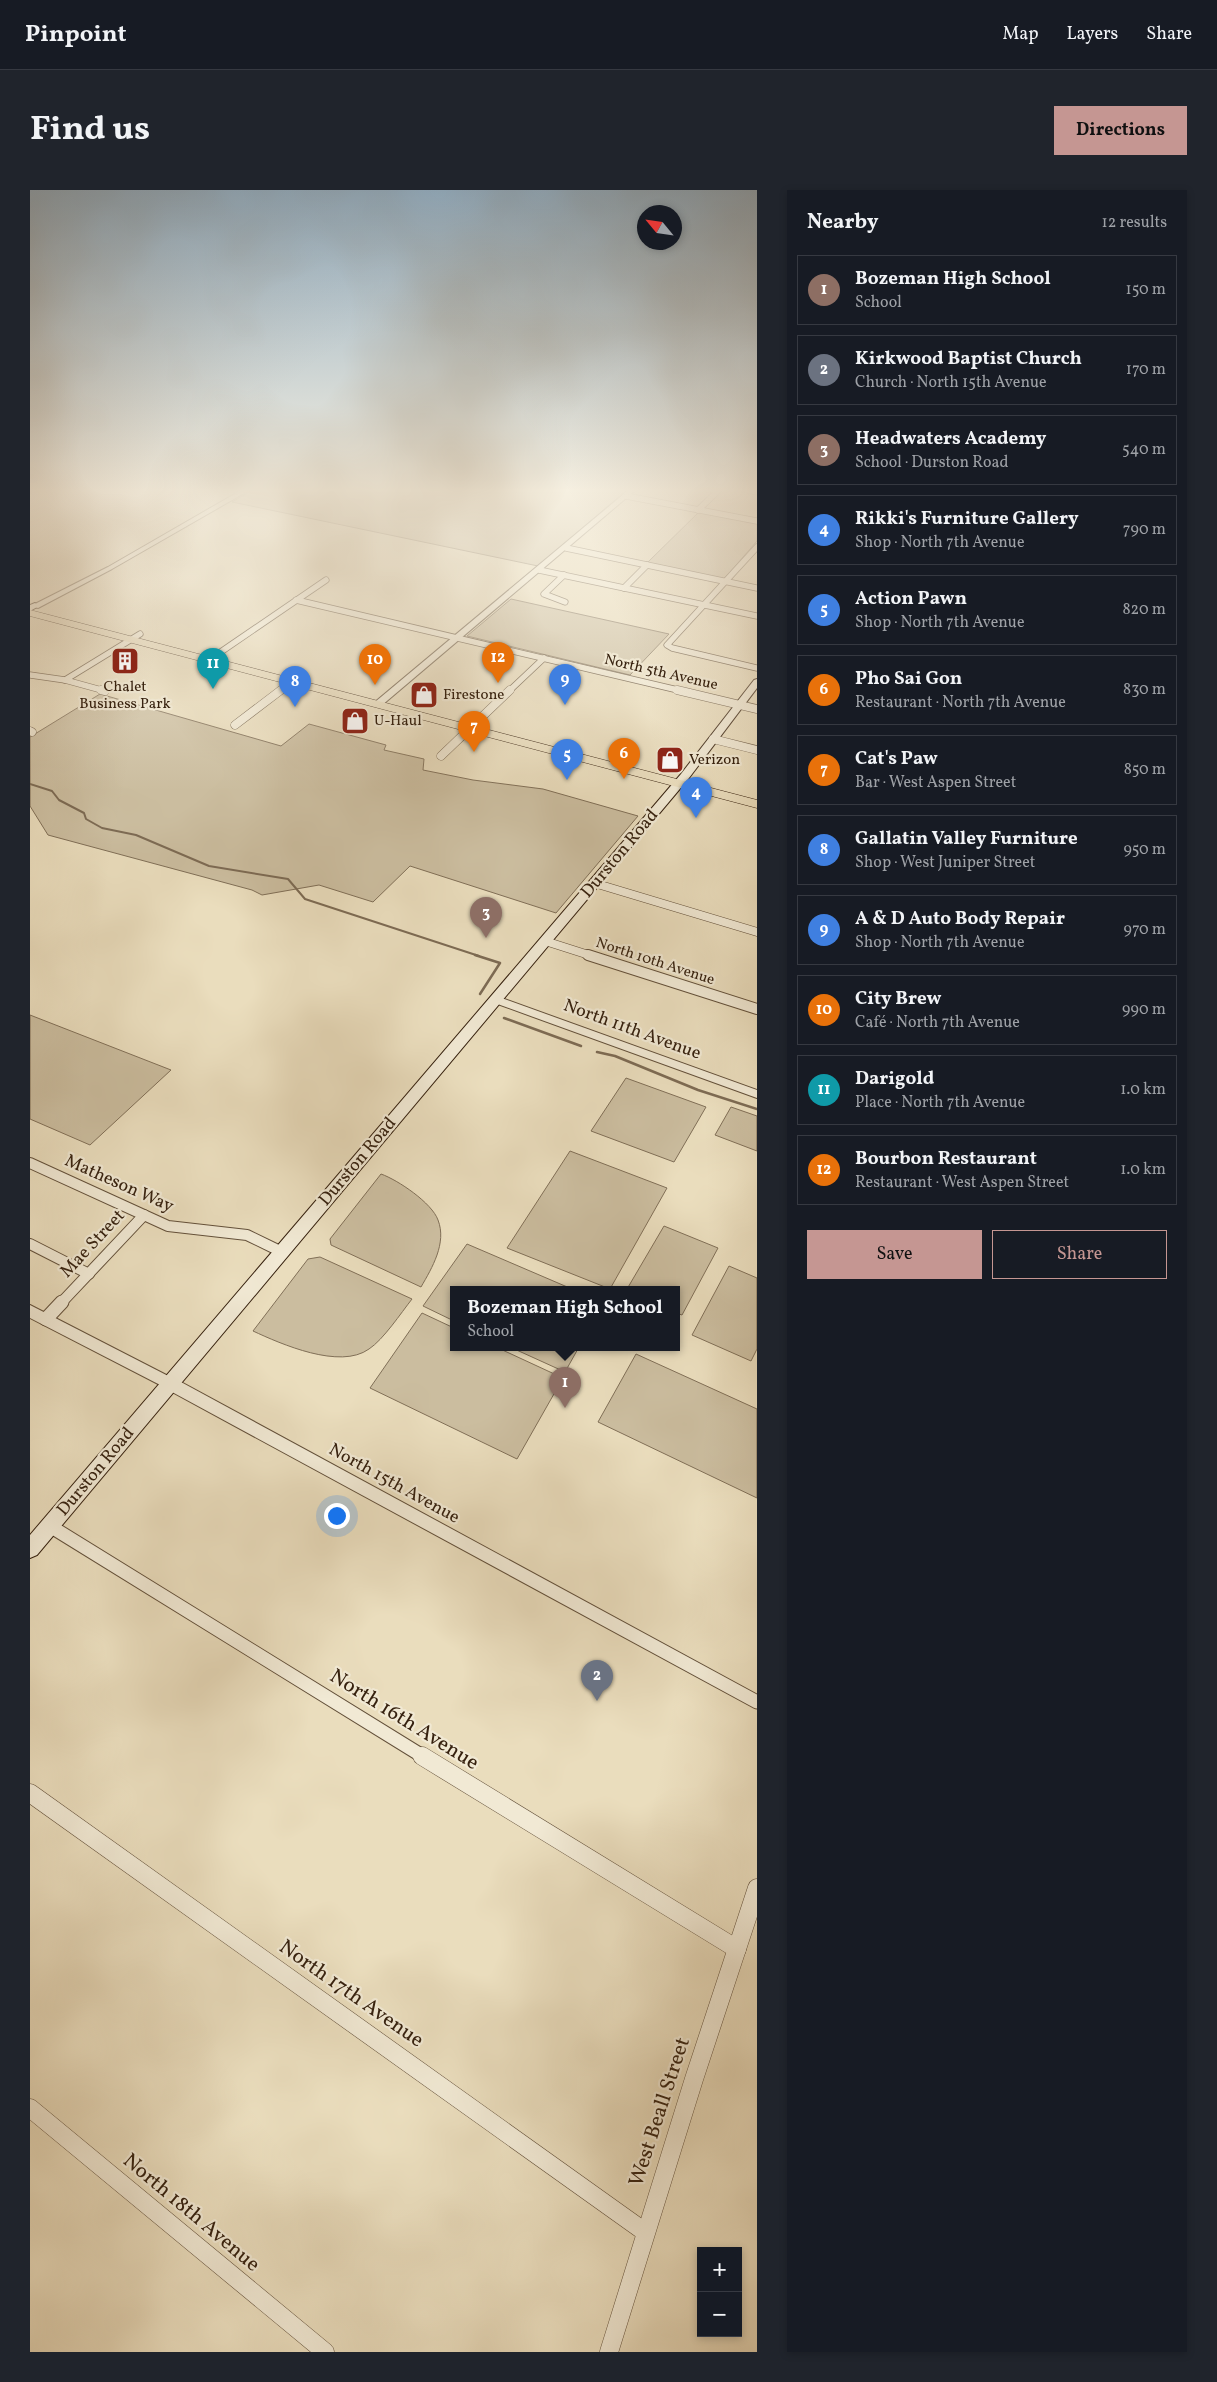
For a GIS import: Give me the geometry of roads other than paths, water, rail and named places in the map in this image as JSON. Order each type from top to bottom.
[{"type":"main road","points":[[31,608],[140,634],[213,657],[682,780],[757,804]]},
{"type":"main road","points":[[31,608],[130,640],[213,657]]},
{"type":"main road","name":"Durston Road","points":[[30,1549],[682,780],[757,682]]},
{"type":"main road","points":[[682,780],[757,795]]},
{"type":"street","points":[[31,608],[69,589]]},
{"type":"street","points":[[213,657],[313,589]]},
{"type":"street","points":[[382,701],[516,589]]},
{"type":"street","points":[[549,589],[544,594],[565,602]]},
{"type":"street","points":[[629,589],[757,616]]},
{"type":"street","points":[[719,589],[667,645],[672,648],[757,668]]},
{"type":"street","name":"North 5th Avenue","points":[[296,600],[757,709]]},
{"type":"street","points":[[65,680],[140,634]]},
{"type":"street","points":[[441,756],[544,658]]},
{"type":"street","points":[[30,675],[65,680],[105,691]]},
{"type":"street","points":[[235,725],[296,679]]},
{"type":"street","points":[[713,739],[757,750]]},
{"type":"street","points":[[594,883],[757,932]]},
{"type":"street","name":"North 10th Avenue","points":[[545,941],[757,1009]]},
{"type":"street","name":"North 11th Avenue","points":[[496,1000],[757,1094]]},
{"type":"street","name":"Matheson Way","points":[[30,1164],[168,1226],[247,1235],[282,1252]]},
{"type":"street","name":"Mae Street","points":[[46,1319],[144,1215]]},
{"type":"street","points":[[30,1244],[89,1274]]},
{"type":"street","name":"North 15th Avenue","points":[[30,1311],[171,1384],[757,1702]]},
{"type":"street","name":"North 16th Avenue","points":[[50,1526],[672,1911],[737,1948]]},
{"type":"street","name":"North 15th Avenue","points":[[739,1692],[757,1698]]},
{"type":"street","name":"North 17th Avenue","points":[[30,1793],[645,2232]]},
{"type":"street","name":"West Beall Street","points":[[610,2352],[645,2232],[757,1888]]},
{"type":"street","name":"North 18th Avenue","points":[[30,2108],[324,2352]]},
{"type":"waterway","points":[[30,784],[52,791],[59,800],[84,813],[86,819],[102,828],[136,835],[209,866],[288,879],[305,899],[479,956]]},
{"type":"waterway","points":[[475,955],[500,963],[480,994]]},
{"type":"waterway","points":[[504,1018],[581,1046]]},
{"type":"waterway","points":[[597,1052],[615,1056],[698,1090],[757,1109]]},
{"type":"place","name":"Chalet Business Park","points":[[125,661]]},
{"type":"place","name":"Bourbon Restaurant","points":[[498,683]]},
{"type":"place","name":"City Brew","points":[[375,685]]},
{"type":"place","name":"Darigold","points":[[213,689]]},
{"type":"place","name":"Firestone","points":[[424,695]]},
{"type":"place","name":"A & D Auto Body Repair","points":[[565,705]]},
{"type":"place","name":"Gallatin Valley Furniture","points":[[295,707]]},
{"type":"place","name":"U-Haul","points":[[355,721]]},
{"type":"place","name":"Cat's Paw","points":[[474,752]]},
{"type":"place","name":"Verizon","points":[[670,760]]},
{"type":"place","name":"Pho Sai Gon","points":[[624,779]]},
{"type":"place","name":"Action Pawn","points":[[567,780]]},
{"type":"place","name":"Rikki's Furniture Gallery","points":[[696,818]]},
{"type":"place","name":"Headwaters Academy","points":[[486,938]]},
{"type":"place","name":"Bozeman High School","points":[[565,1408]]},
{"type":"place","name":"Kirkwood Baptist Church","points":[[597,1701]]}]
